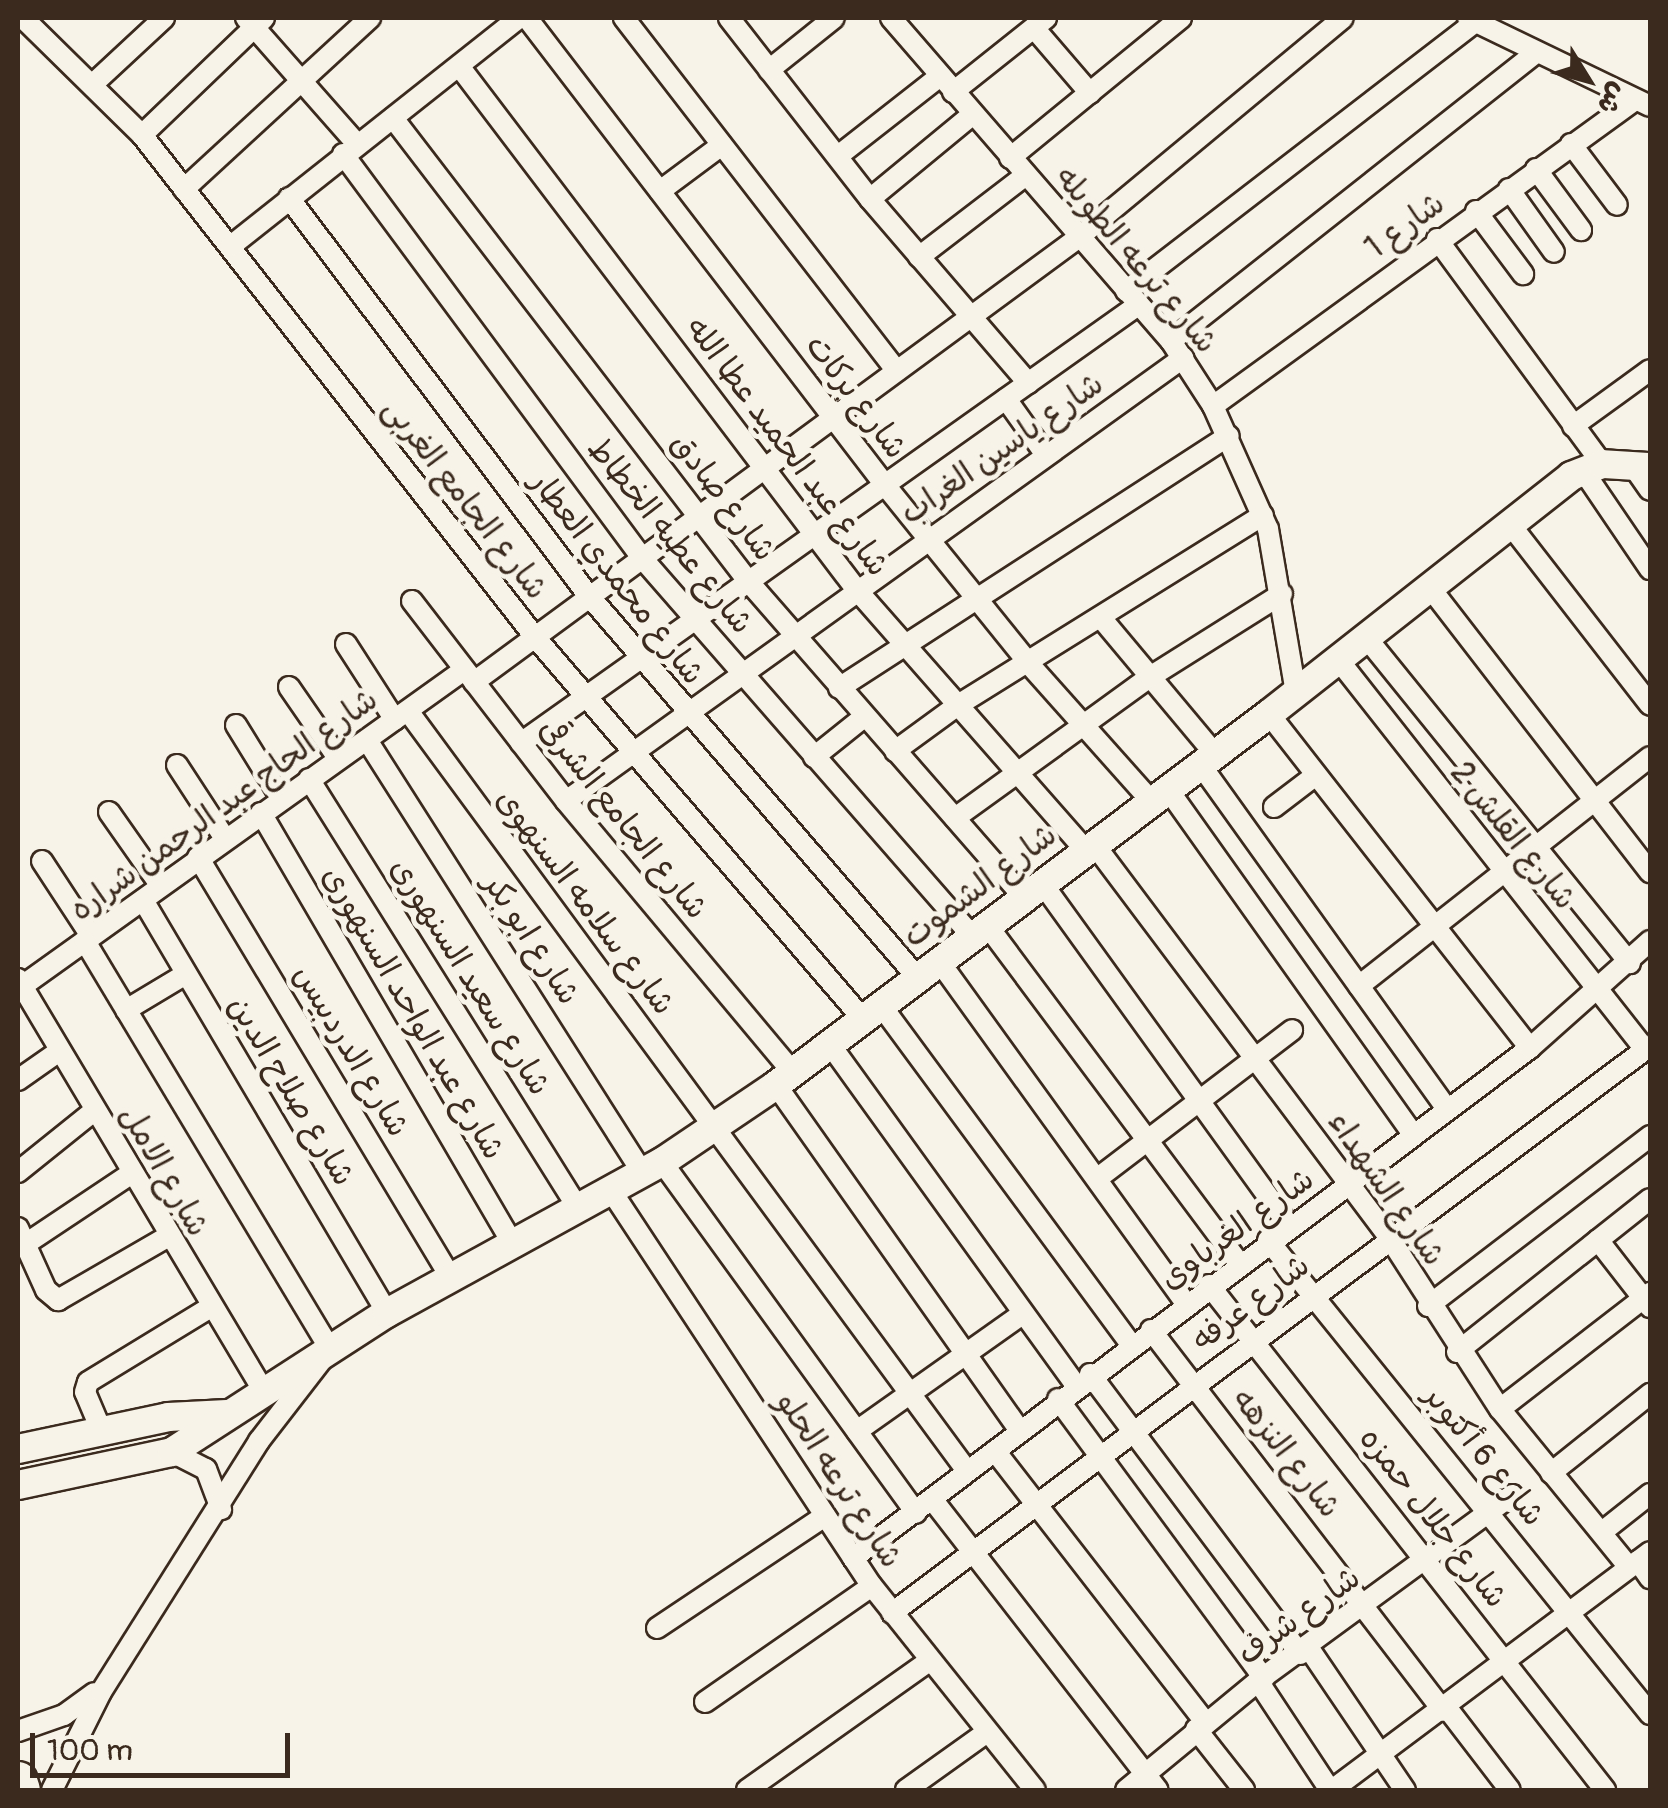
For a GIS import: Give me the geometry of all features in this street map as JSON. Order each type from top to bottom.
[{"type":"highway","points":[[18,1781],[21,1790]]},
{"type":"street","points":[[93,84],[164,18]]},
{"type":"street","points":[[184,189],[370,18]]},
{"type":"street","points":[[231,246],[520,18]]},
{"type":"street","name":"شارع بركات","points":[[528,18],[975,598],[1084,722],[1159,795],[1413,1134]]},
{"type":"street","points":[[624,18],[897,371]]},
{"type":"street","points":[[728,18],[870,199],[1028,382]]},
{"type":"street","points":[[769,70],[834,18]]},
{"type":"street","name":"شارع ترعه الطويله","points":[[892,18],[1176,350],[1213,406],[1264,515],[1282,594],[1296,692]]},
{"type":"street","points":[[1010,158],[1181,18]]},
{"type":"street","name":"شارع الحاج عبد الرحمن شراره","points":[[19,985],[401,715],[534,638],[1078,238],[1343,18]]},
{"type":"street","points":[[521,743],[1006,399],[1471,20],[1535,54],[1644,100]]},
{"type":"street","points":[[142,136],[255,21]]},
{"type":"street","name":"شارع عطيه الخطاط","points":[[255,21],[302,78],[642,558],[814,757],[980,931],[1238,1262]]},
{"type":"street","name":"شارع الجامع الغربى","points":[[22,22],[93,84],[142,136],[534,638],[871,1011],[1130,1343]]},
{"type":"street","points":[[838,156],[1040,22],[1090,93]]},
{"type":"street","name":"شارع ياسين الغراب","points":[[566,800],[1046,455],[1535,54]]},
{"type":"street","name":"شارع عبد الحميد عطا الله","points":[[459,66],[856,588],[1017,772],[1090,847]]},
{"type":"street","name":"شارع 1","points":[[1213,406],[1536,168],[1644,100]]},
{"type":"street","points":[[870,199],[972,115]]},
{"type":"street","name":"شارع صادق","points":[[393,118],[748,581],[955,818],[1033,890],[1200,1102],[1289,1225]]},
{"type":"street","points":[[1571,144],[1617,204]]},
{"type":"street","points":[[660,191],[722,145]]},
{"type":"street","points":[[1536,168],[1581,230]]},
{"type":"street","points":[[918,257],[1026,175]]},
{"type":"street","points":[[1509,189],[1554,252]]},
{"type":"street","name":"شارع محمدي العطار","points":[[289,198],[590,596],[685,713],[928,969],[1098,1178],[1186,1303]]},
{"type":"street","points":[[1476,211],[1523,274]]},
{"type":"street","points":[[1437,239],[1573,426],[1650,569]]},
{"type":"street","points":[[1573,426],[1650,370]]},
{"type":"street","points":[[1006,399],[1046,455]]},
{"type":"street","points":[[840,688],[1230,436]]},
{"type":"street","points":[[1592,467],[1642,467],[1650,490]]},
{"type":"street","name":"شارع الشموت","points":[[18,1484],[172,1452],[388,1313],[652,1167],[717,1126],[1269,714],[1510,523],[1592,467]]},
{"type":"street","points":[[894,751],[958,704],[1030,664],[1264,515]]},
{"type":"street","points":[[1510,523],[1650,704]]},
{"type":"street","points":[[1428,585],[1599,800],[1650,872]]},
{"type":"street","points":[[955,818],[1084,722],[1282,594]]},
{"type":"street","name":"شارع الجامع الشرقى","points":[[412,601],[784,1078],[1020,1429]]},
{"type":"street","points":[[1102,619],[1150,677],[1447,1109]]},
{"type":"street","points":[[1366,636],[1630,963]]},
{"type":"street","name":"شارع سلامه السنهوى","points":[[346,644],[717,1126],[913,1391],[967,1471]]},
{"type":"street","name":"شارع القلش 2","points":[[1337,658],[1598,991],[1648,1048]]},
{"type":"street","points":[[289,687],[338,758]]},
{"type":"street","points":[[1269,714],[1530,1048]]},
{"type":"street","points":[[814,757],[864,717]]},
{"type":"street","points":[[236,725],[281,798]]},
{"type":"street","name":"شارع ابو بكر","points":[[367,740],[652,1167],[857,1431],[924,1506],[972,1551],[1151,1782]]},
{"type":"street","points":[[1359,986],[1537,851],[1650,757]]},
{"type":"street","points":[[178,765],[224,837]]},
{"type":"street","points":[[1274,806],[1316,776]]},
{"type":"street","name":"شارع سعيد السنهورى","points":[[308,779],[578,1208]]},
{"type":"street","points":[[109,812],[160,886]]},
{"type":"street","name":"شارع عبد الواحد السنهورى","points":[[261,813],[512,1243]]},
{"type":"street","name":"شارع الشهداء","points":[[1090,847],[1388,1238],[1457,1352],[1500,1409],[1602,1532],[1642,1564]]},
{"type":"street","name":"شارع الدردبيس","points":[[198,857],[450,1277]]},
{"type":"street","points":[[42,861],[126,1010],[330,1348]]},
{"type":"street","name":"شارع صلاح الدين","points":[[143,900],[388,1313]]},
{"type":"street","name":"شارع الغرباوى","points":[[852,1558],[1130,1343],[1530,1048],[1630,963],[1650,941]]},
{"type":"street","points":[[126,1010],[186,974]]},
{"type":"street","name":"شارع الامل","points":[[19,985],[166,1236],[264,1391]]},
{"type":"street","points":[[1098,1178],[1292,1030]]},
{"type":"street","points":[[829,1043],[1022,1314],[1133,1431],[1304,1650],[1405,1790]]},
{"type":"street","name":"شارع عرفه","points":[[892,1613],[1313,1294],[1648,1048]]},
{"type":"street","points":[[18,1080],[58,1052]]},
{"type":"street","points":[[18,1172],[94,1111]]},
{"type":"street","points":[[1428,1306],[1650,1136]]},
{"type":"street","points":[[132,1174],[22,1236],[49,1296],[72,1296],[166,1236]]},
{"type":"street","name":"شارع ترعه الحلو","points":[[610,1189],[852,1558],[929,1661],[1035,1790]]},
{"type":"street","points":[[1457,1352],[1650,1199]]},
{"type":"street","name":"شارع 6 أكتوبر","points":[[1268,1240],[1573,1612],[1650,1714]]},
{"type":"street","points":[[1500,1409],[1648,1299],[1598,1240]]},
{"type":"street","name":"شارع جلال حمزه","points":[[1209,1285],[1429,1559],[1605,1790]]},
{"type":"street","points":[[102,1432],[86,1384],[211,1307]]},
{"type":"street","points":[[857,1431],[1022,1314]]},
{"type":"street","name":"شارع النزهه","points":[[1150,1330],[1510,1790]]},
{"type":"street","name":"شارع الشموت","points":[[116,1670],[281,1409],[330,1348]]},
{"type":"street","points":[[1551,1473],[1650,1394]]},
{"type":"street","points":[[1058,1399],[1261,1679],[1331,1790],[1382,1757],[1642,1564]]},
{"type":"street","name":"شارع الشموت","points":[[18,1449],[168,1417],[227,1414]]},
{"type":"street","points":[[994,1450],[1201,1726],[1244,1790]]},
{"type":"street","points":[[172,1452],[206,1469],[221,1509]]},
{"type":"street","points":[[1602,1532],[1650,1494]]},
{"type":"street","name":"شارع شرف","points":[[1126,1790],[1151,1782],[1201,1726],[1512,1495]]},
{"type":"street","points":[[656,1628],[825,1516]]},
{"type":"street","points":[[705,1702],[872,1586]]},
{"type":"street","points":[[747,1790],[929,1661]]},
{"type":"street","points":[[18,1732],[64,1715],[116,1670]]},
{"type":"street","points":[[52,1790],[74,1738],[116,1670]]},
{"type":"street","points":[[906,1790],[987,1732]]}]
